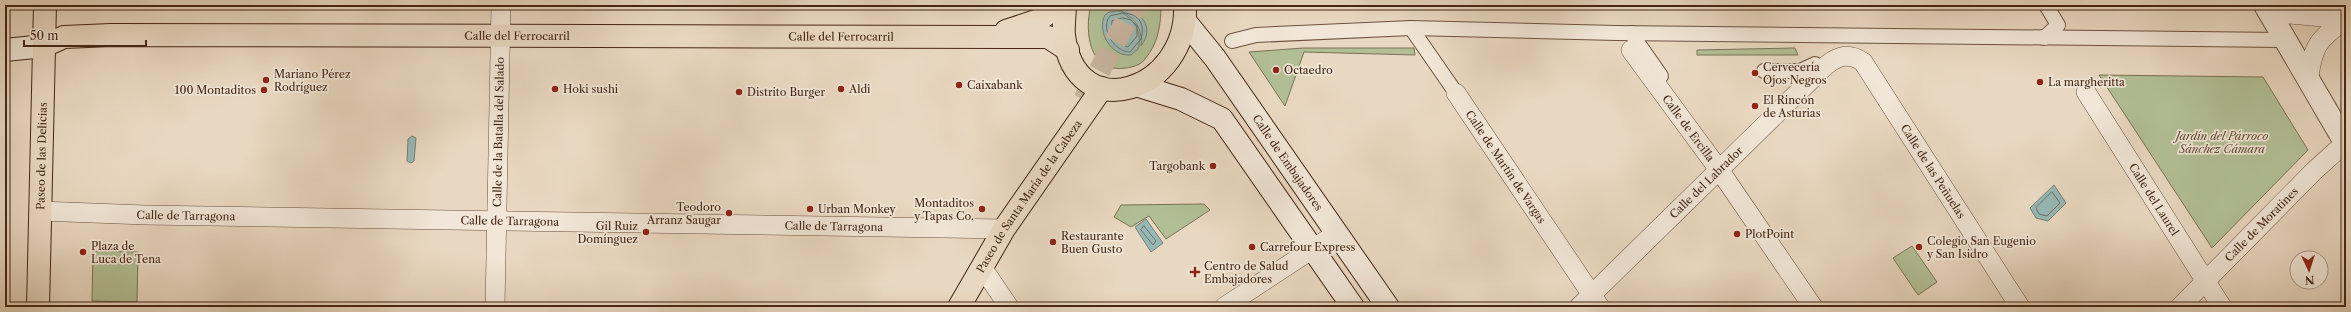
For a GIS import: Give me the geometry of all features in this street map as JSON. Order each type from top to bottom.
[{"type":"main road","name":"Paseo de las Delicias","points":[[38,307],[45,5]]},
{"type":"main road","name":"Calle del Ferrocarril","points":[[992,36],[1039,20],[1059,5]]},
{"type":"main road","points":[[1065,5],[1064,27],[1068,50],[1082,76],[1102,88],[1112,90],[1139,86],[1156,75],[1169,61],[1175,51],[1185,13]]},
{"type":"main road","points":[[2264,7],[2346,143]]},
{"type":"main road","name":"Calle de Embajadores","points":[[1185,13],[1388,307]]},
{"type":"main road","name":"Calle del Ferrocarril","points":[[44,46],[64,37],[112,35],[500,37],[992,36],[1048,37],[1068,50]]},
{"type":"main road","points":[[5,50],[44,46]]},
{"type":"main road","points":[[1139,86],[1181,99],[1222,120],[1310,248],[1353,307]]},
{"type":"main road","name":"Paseo de Santa María de la Cabeza","points":[[959,307],[1004,229],[1102,88]]},
{"type":"street","name":"Calle de la Batalla del Salado","points":[[495,307],[501,5]]},
{"type":"street","points":[[2044,38],[2058,25],[2046,5]]},
{"type":"street","points":[[2264,7],[2346,19]]},
{"type":"street","points":[[2308,81],[2313,52],[2321,38],[2346,19]]},
{"type":"street","points":[[1232,41],[1256,35],[1411,28],[1631,41],[2044,38],[2284,40]]},
{"type":"street","name":"Calle de Martín de Vargas","points":[[1411,28],[1456,93],[1590,303]]},
{"type":"street","name":"Calle de Ercilla","points":[[1631,41],[1667,101],[1720,171],[1813,307]]},
{"type":"street","name":"Calle de las Peñuelas","points":[[1834,58],[1849,56],[1863,62],[2020,307]]},
{"type":"street","name":"Calle del Labrador","points":[[1590,303],[1834,58]]},
{"type":"street","points":[[1764,71],[1800,71],[1815,64]]},
{"type":"street","name":"Calle del Laurel","points":[[2086,92],[2222,307]]},
{"type":"street","name":"Calle de Moratines","points":[[2180,307],[2314,171],[2346,143]]},
{"type":"street","name":"Calle de Tarragona","points":[[40,211],[145,215],[1004,229]]},
{"type":"street","points":[[1224,307],[1310,248],[1337,233]]},
{"type":"street","points":[[982,267],[1009,307]]},
{"type":"green space","points":[[1091,5],[1161,5],[1156,41],[1143,61],[1131,67],[1114,68],[1104,64],[1097,58],[1092,49],[1089,38],[1088,27]]},
{"type":"green space","points":[[1568,5],[1675,5],[1682,6],[1673,7]]},
{"type":"green space","points":[[1711,5],[1775,5],[1777,8],[1711,8]]},
{"type":"green space","points":[[1303,48],[1414,48],[1415,55],[1304,52],[1285,106],[1249,52]]},
{"type":"green space","points":[[1795,48],[1798,55],[1697,55],[1697,50]]},
{"type":"green space","name":"Jardín del Párroco Sánchez Cámara","points":[[2099,75],[2263,77],[2308,150],[2212,248]]},
{"type":"green space","points":[[1204,204],[1210,210],[1166,239],[1149,216],[1131,227],[1114,217],[1121,205]]},
{"type":"green space","points":[[1912,246],[1937,282],[1918,295],[1893,258]]},
{"type":"green space","points":[[93,251],[138,252],[137,302],[92,301]]},
{"type":"water","points":[[1118,9],[1133,12],[1139,15],[1143,20],[1147,32],[1141,46],[1139,28],[1133,19]]},
{"type":"water","points":[[1119,11],[1133,22],[1138,32],[1138,49],[1131,55],[1124,55],[1112,48],[1104,36],[1103,22],[1105,15],[1109,12]]},
{"type":"water","points":[[412,136],[416,138],[414,161],[411,163],[407,161],[408,139]]},
{"type":"water","points":[[2054,185],[2066,203],[2048,221],[2036,218],[2030,208]]},
{"type":"water","points":[[1146,219],[1163,243],[1151,252],[1135,227]]},
{"type":"tunnel","points":[[1084,100],[1126,21],[1137,5]]},
{"type":"place","name":"Octaedro","points":[[1276,70]]},
{"type":"place","name":"Cervecería Ojos Negros","points":[[1755,73]]},
{"type":"place","name":"Mariano Pérez Rodríguez","points":[[266,80]]},
{"type":"place","name":"La margheritta","points":[[2040,82]]},
{"type":"place","name":"Caixabank","points":[[959,85]]},
{"type":"place","name":"Hoki sushi","points":[[555,89]]},
{"type":"place","name":"Aldi","points":[[841,89]]},
{"type":"place","name":"100 Montaditos","points":[[264,90]]},
{"type":"place","name":"Distrito Burger","points":[[739,92]]},
{"type":"place","name":"El Rincón de Asturias","points":[[1755,106]]},
{"type":"place","name":"Targobank","points":[[1213,166]]},
{"type":"place","name":"Urban Monkey","points":[[810,209]]},
{"type":"place","name":"Montaditos y Tapas Co.","points":[[982,209]]},
{"type":"place","name":"Teodoro Arranz Saugar","points":[[729,213]]},
{"type":"place","name":"Gil Ruiz Domínguez","points":[[646,232]]},
{"type":"place","name":"PlotPoint","points":[[1737,234]]},
{"type":"place","name":"Restaurante Buen Gusto","points":[[1053,242]]},
{"type":"place","name":"Carrefour Express","points":[[1252,247]]},
{"type":"place","name":"Colegio San Eugenio y San Isidro","points":[[1919,247]]},
{"type":"place","name":"Plaza de Luca de Tena","points":[[83,252]]},
{"type":"place","name":"Centro de Salud Embajadores","points":[[1195,272]]}]
